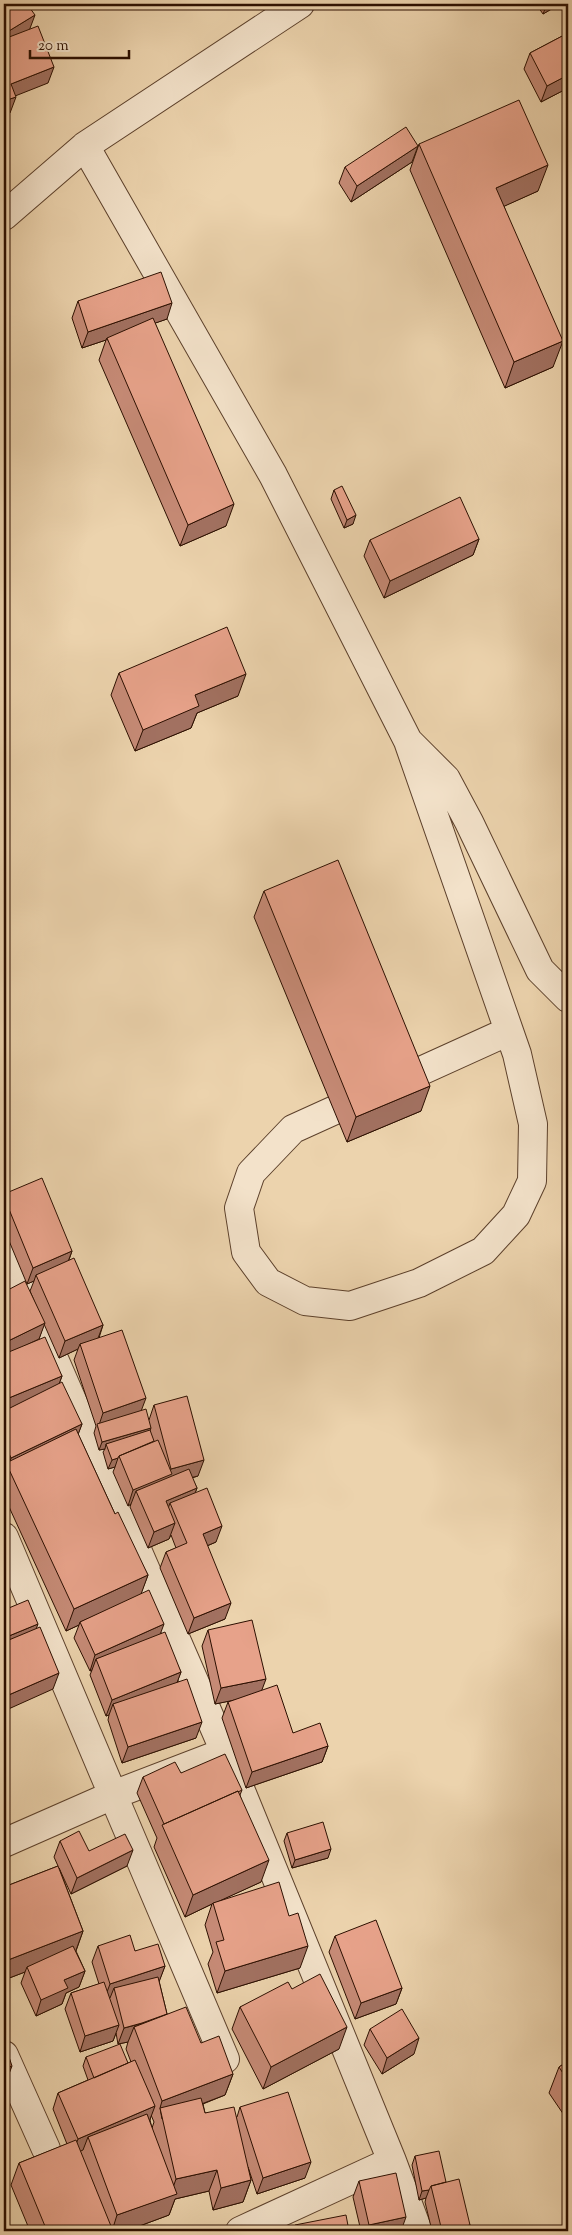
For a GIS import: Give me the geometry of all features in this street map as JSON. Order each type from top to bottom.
[{"type":"street","points":[[4,216],[85,146],[285,8]]},
{"type":"street","points":[[85,146],[273,476],[408,742],[509,1031],[517,1054],[533,1124],[532,1180],[516,1215],[483,1251],[419,1283],[350,1306],[306,1301],[268,1282],[246,1252],[239,1208],[251,1173],[293,1130],[509,1031]]},
{"type":"street","points":[[408,742],[446,779],[469,822],[540,970],[568,998]]},
{"type":"street","points":[[4,1244],[225,1752],[392,2161],[418,2231]]},
{"type":"street","points":[[4,1537],[225,2059]]},
{"type":"street","points":[[4,1843],[113,1795],[225,1752]]},
{"type":"street","points":[[4,2055],[46,2149]]},
{"type":"street","points":[[240,2231],[392,2161]]},
{"type":"building","points":[[4,4],[27,4],[35,15],[4,34]]},
{"type":"building","points":[[38,26],[54,67],[11,84],[16,97],[4,101],[4,39]]},
{"type":"building","points":[[568,33],[568,75],[547,86],[530,53]]},
{"type":"building","points":[[519,100],[548,165],[496,188],[563,341],[514,362],[419,144]]},
{"type":"building","points":[[406,127],[418,146],[357,186],[345,167]]},
{"type":"building","points":[[161,272],[172,303],[88,332],[78,301]]},
{"type":"building","points":[[153,318],[234,504],[188,525],[107,338]]},
{"type":"building","points":[[342,486],[356,515],[347,520],[334,490]]},
{"type":"building","points":[[460,497],[479,539],[390,581],[370,540]]},
{"type":"building","points":[[227,627],[246,674],[195,695],[199,706],[143,730],[119,673]]},
{"type":"building","points":[[338,860],[430,1086],[356,1117],[264,891]]},
{"type":"building","points":[[42,1178],[72,1251],[33,1268],[4,1194]]},
{"type":"building","points":[[4,1223],[9,1233],[4,1235]]},
{"type":"building","points":[[74,1258],[103,1325],[65,1341],[36,1275]]},
{"type":"building","points":[[25,1281],[45,1323],[4,1343],[4,1292]]},
{"type":"building","points":[[122,1330],[146,1398],[103,1413],[80,1344]]},
{"type":"building","points":[[45,1337],[62,1376],[4,1400],[4,1354]]},
{"type":"building","points":[[62,1382],[82,1424],[11,1458],[4,1442],[4,1411]]},
{"type":"building","points":[[187,1396],[204,1460],[171,1469],[154,1405]]},
{"type":"building","points":[[146,1409],[151,1428],[102,1442],[97,1424]]},
{"type":"building","points":[[76,1429],[115,1514],[118,1512],[148,1575],[74,1609],[6,1463]]},
{"type":"building","points":[[150,1430],[154,1441],[112,1460],[106,1444]]},
{"type":"building","points":[[158,1440],[172,1474],[133,1490],[119,1456]]},
{"type":"building","points":[[189,1469],[197,1488],[166,1501],[175,1523],[154,1532],[136,1491]]},
{"type":"building","points":[[207,1488],[222,1526],[203,1534],[231,1603],[194,1618],[166,1552],[187,1543],[170,1503]]},
{"type":"building","points":[[149,1590],[164,1624],[95,1655],[80,1622]]},
{"type":"building","points":[[28,1600],[38,1624],[4,1638],[4,1610]]},
{"type":"building","points":[[252,1620],[266,1679],[221,1688],[208,1630]]},
{"type":"building","points":[[40,1627],[59,1673],[4,1697],[4,1642]]},
{"type":"building","points":[[165,1632],[181,1672],[112,1700],[96,1659]]},
{"type":"building","points":[[187,1679],[202,1722],[128,1747],[113,1704]]},
{"type":"building","points":[[277,1685],[293,1733],[320,1723],[328,1746],[252,1772],[228,1702]]},
{"type":"building","points":[[225,1754],[242,1790],[164,1824],[143,1777],[175,1762],[181,1773]]},
{"type":"building","points":[[238,1791],[269,1860],[193,1895],[162,1825]]},
{"type":"building","points":[[323,1822],[331,1849],[295,1860],[287,1833]]},
{"type":"building","points":[[79,1831],[89,1851],[125,1834],[133,1850],[77,1878],[60,1841]]},
{"type":"building","points":[[58,1866],[83,1931],[8,1960],[4,1949],[4,1887]]},
{"type":"building","points":[[279,1882],[289,1916],[298,1913],[308,1946],[225,1971],[216,1942],[224,1940],[213,1903]]},
{"type":"building","points":[[376,1920],[402,1988],[361,2003],[335,1936]]},
{"type":"building","points":[[130,1935],[135,1951],[158,1944],[165,1966],[110,1984],[98,1946]]},
{"type":"building","points":[[73,1946],[85,1971],[64,1980],[68,1988],[41,2000],[27,1967]]},
{"type":"building","points":[[320,1974],[347,2027],[271,2067],[240,2007],[288,1982],[292,1989]]},
{"type":"building","points":[[158,1977],[167,2014],[124,2028],[114,1988]]},
{"type":"building","points":[[104,1982],[119,2025],[85,2036],[71,1993]]},
{"type":"building","points":[[186,2007],[201,2043],[219,2036],[233,2074],[162,2101],[134,2027]]},
{"type":"building","points":[[402,2009],[419,2038],[387,2058],[370,2029]]},
{"type":"building","points":[[4,2042],[12,2066],[4,2069]]},
{"type":"building","points":[[120,2044],[128,2063],[94,2078],[86,2057]]},
{"type":"building","points":[[135,2060],[155,2106],[78,2139],[58,2093]]},
{"type":"building","points":[[568,2061],[568,2081],[559,2067]]},
{"type":"building","points":[[288,2092],[311,2162],[263,2178],[240,2107]]},
{"type":"building","points":[[201,2098],[205,2113],[234,2107],[251,2180],[221,2188],[217,2170],[176,2179],[160,2108]]},
{"type":"building","points":[[147,2114],[177,2194],[117,2215],[88,2137]]},
{"type":"building","points":[[76,2140],[113,2231],[47,2231],[19,2163]]},
{"type":"building","points":[[439,2151],[446,2182],[431,2186],[429,2190],[422,2191],[415,2156]]},
{"type":"building","points":[[396,2173],[406,2217],[369,2225],[359,2181]]},
{"type":"building","points":[[459,2179],[470,2225],[442,2231],[431,2186]]},
{"type":"building","points":[[346,2215],[349,2231],[296,2231],[295,2225]]}]
